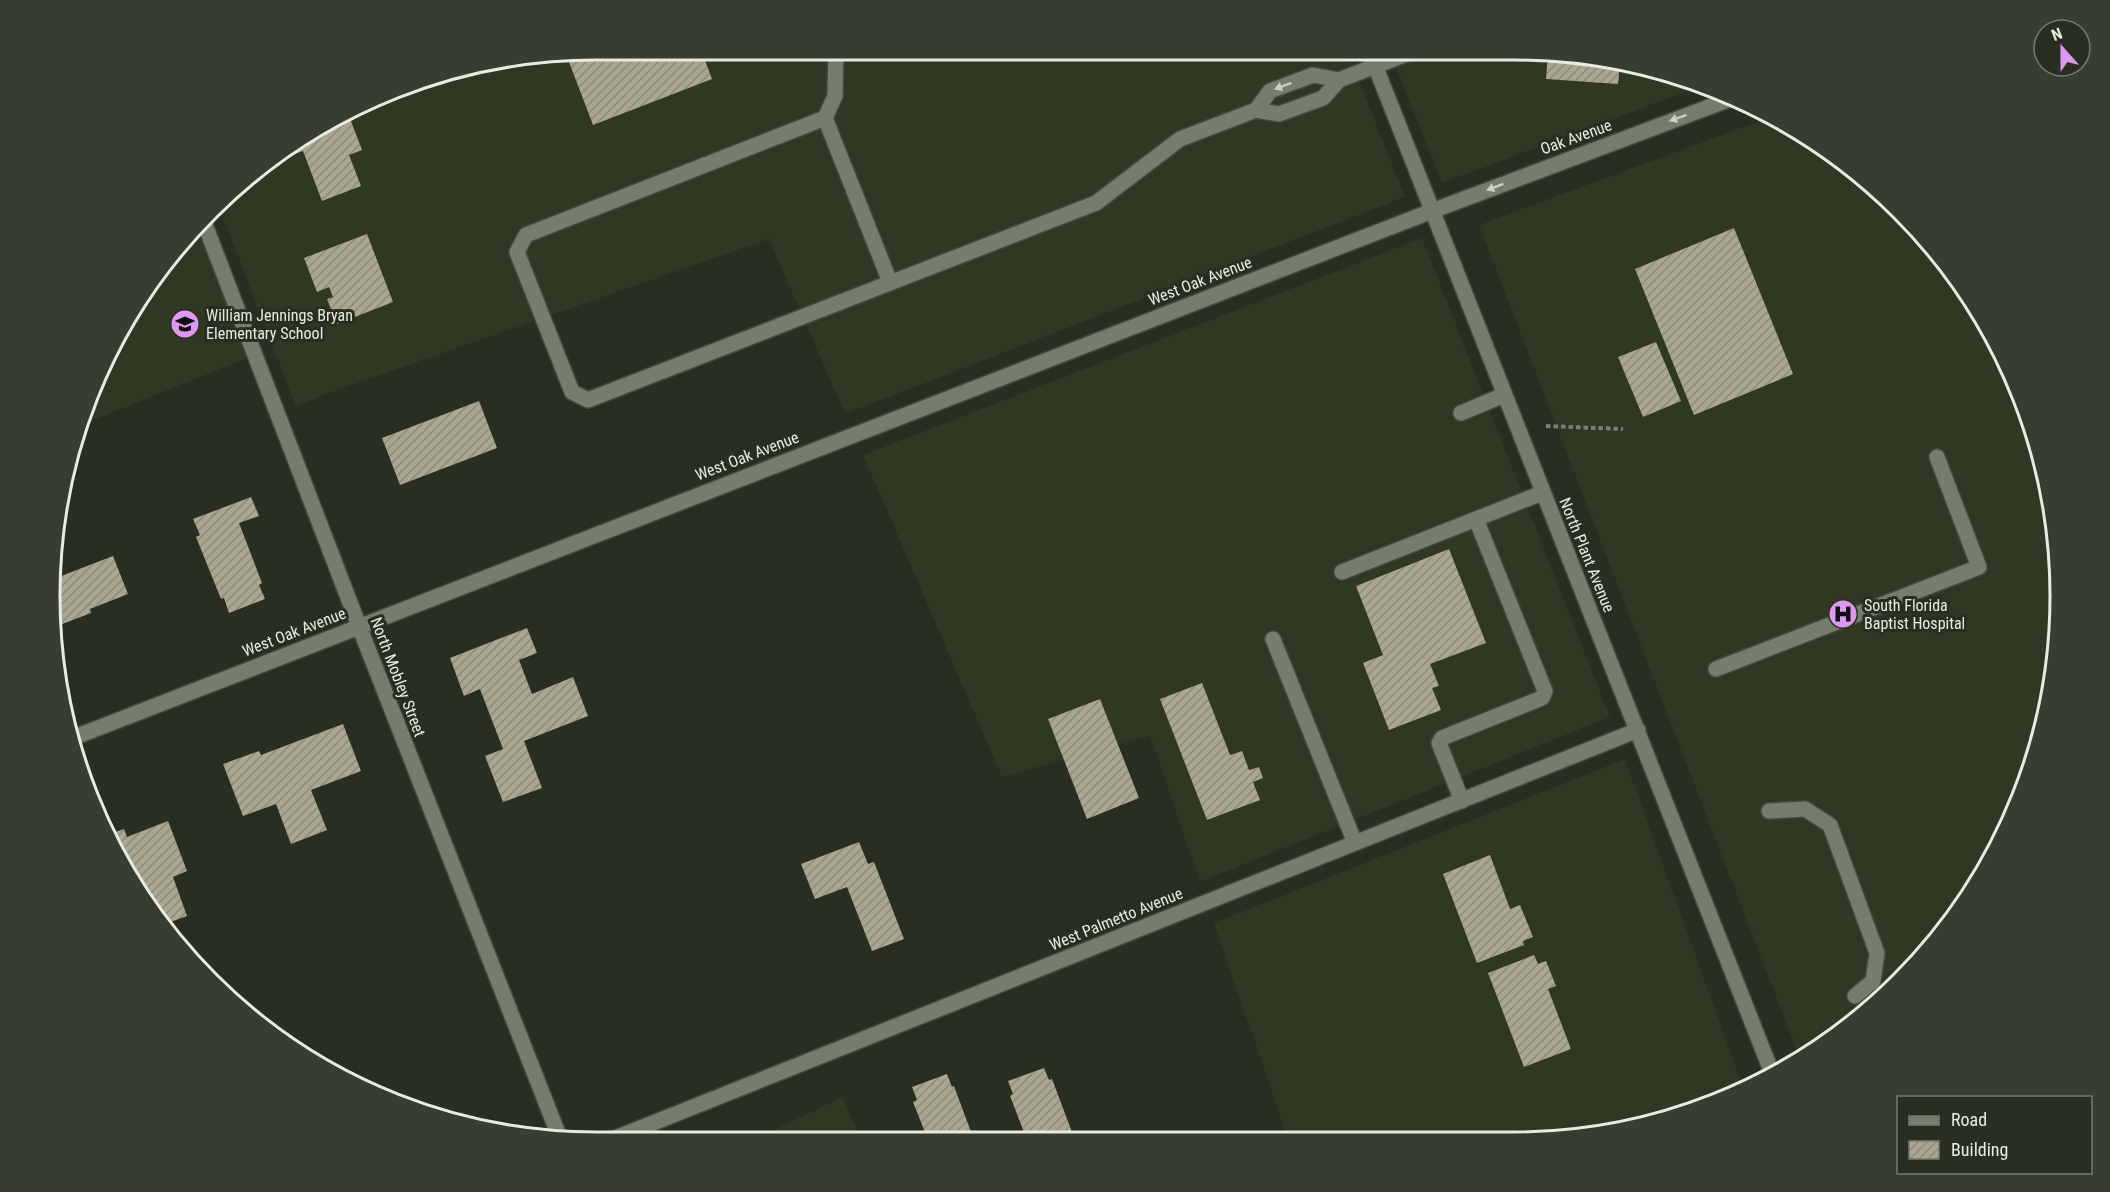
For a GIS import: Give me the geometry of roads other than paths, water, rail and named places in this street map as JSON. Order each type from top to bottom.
[{"type":"street","points":[[836,60],[835,96],[825,118],[526,235],[517,252],[572,392],[588,400],[1096,203],[1180,139],[1257,110],[1278,114],[1323,98],[1339,80],[1393,60]]},
{"type":"street","name":"North Plant Avenue","points":[[1373,60],[1770,1067]]},
{"type":"street","points":[[1257,110],[1270,92],[1313,75],[1339,80]]},
{"type":"street","name":"Oak Avenue","points":[[1432,211],[1717,100]]},
{"type":"street","points":[[825,118],[890,282]]},
{"type":"street","name":"West Oak Avenue","points":[[78,736],[1432,211]]},
{"type":"street","name":"North Mobley Street","points":[[206,229],[557,1131]]},
{"type":"street","points":[[1461,413],[1504,395]]},
{"type":"street","points":[[1716,669],[1979,567],[1936,457]]},
{"type":"street","points":[[1342,572],[1542,493]]},
{"type":"street","points":[[1462,801],[1439,744],[1442,738],[1542,698],[1545,691],[1476,519]]},
{"type":"street","points":[[1273,639],[1355,843]]},
{"type":"street","name":"West Palmetto Avenue","points":[[631,1132],[1638,730]]},
{"type":"street","points":[[1768,811],[1805,809],[1830,825],[1877,953],[1873,981],[1855,996]]},
{"type":"place","name":"William Jennings Bryan Elementary School","points":[[185,324]]},
{"type":"place","name":"South Florida Baptist Hospital","points":[[1843,614]]}]
